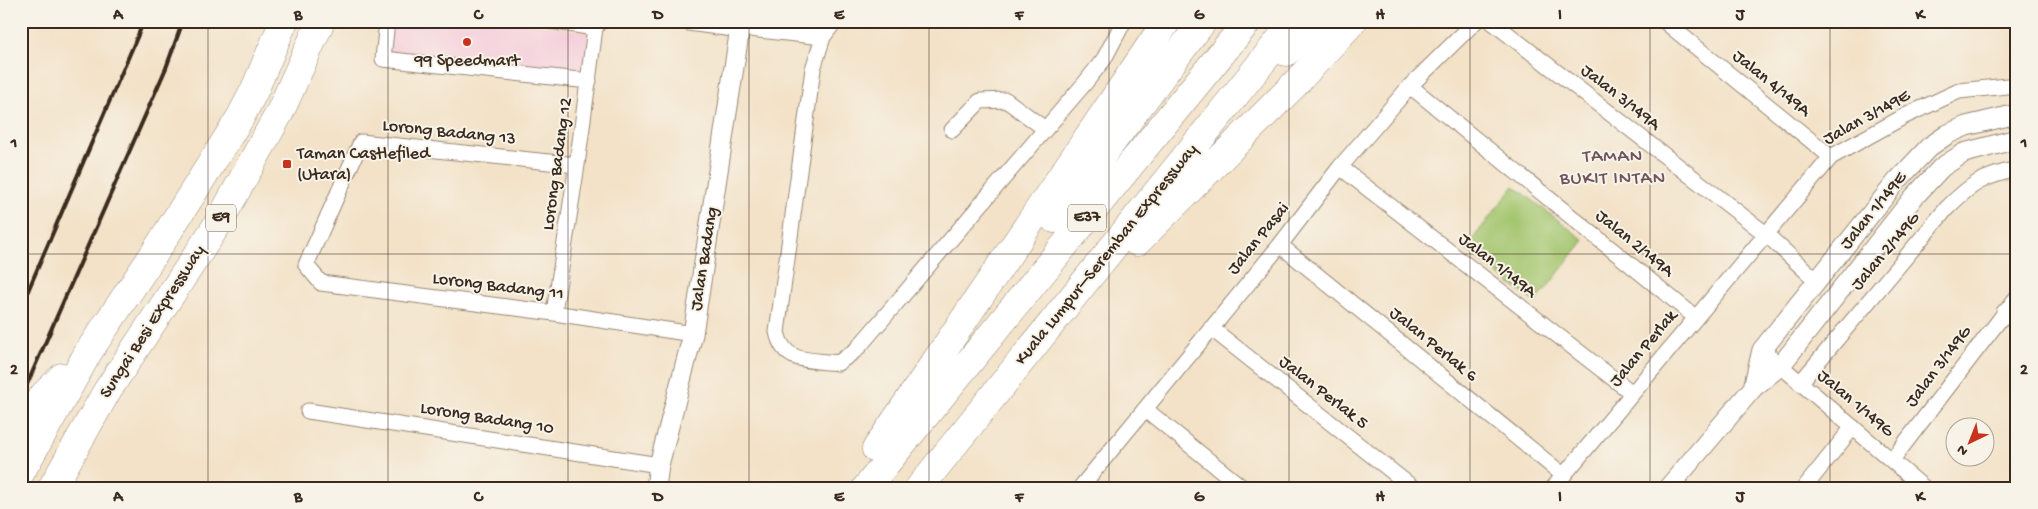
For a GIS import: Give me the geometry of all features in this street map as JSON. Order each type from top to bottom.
[{"type":"highway","name":"Sungai Besi Expressway","points":[[21,472],[89,351],[154,254],[240,118],[254,91],[284,21]]},
{"type":"highway","name":"Sungai Besi Expressway","points":[[52,488],[107,391],[219,222],[280,112],[321,21]]},
{"type":"highway","points":[[850,488],[1167,21]]},
{"type":"highway","points":[[926,414],[1010,279],[1203,21]]},
{"type":"highway","name":"E37","points":[[866,488],[1248,21]]},
{"type":"highway","name":"Kuala Lumpur–Seremban Expressway","points":[[919,488],[1295,21]]},
{"type":"highway","points":[[1254,73],[1284,53],[1306,34],[1317,21]]},
{"type":"highway","points":[[1031,348],[1294,84],[1353,21]]},
{"type":"highway","points":[[21,423],[43,396],[89,351]]},
{"type":"street","points":[[308,53],[337,21]]},
{"type":"street","points":[[387,21],[383,59],[589,81]]},
{"type":"street","points":[[550,21],[597,24]]},
{"type":"street","points":[[689,21],[823,38]]},
{"type":"street","points":[[835,21],[823,38],[813,69],[777,332],[780,343],[786,353],[797,358],[838,362],[856,350],[1104,59],[1124,21]]},
{"type":"street","name":"Jalan Pasai","points":[[1082,487],[1280,245],[1340,167],[1410,86],[1476,21]]},
{"type":"street","name":"Jalan 3/149A","points":[[1491,21],[1767,235],[1818,282]]},
{"type":"street","name":"Jalan 4/149A","points":[[1664,21],[1831,157]]},
{"type":"street","name":"Lorong Badang 12","points":[[554,313],[597,24]]},
{"type":"street","name":"Jalan Badang","points":[[656,488],[659,465],[694,334],[740,28]]},
{"type":"street","name":"Jalan 3/149E","points":[[1767,235],[1831,157],[1904,116],[1959,91],[2017,85]]},
{"type":"street","name":"Jalan 2/149A","points":[[1410,86],[1695,317]]},
{"type":"street","points":[[952,130],[980,101],[994,99],[1011,103],[1044,129]]},
{"type":"street","name":"Jalan 1/149E","points":[[1762,350],[1897,181],[1928,147],[1948,134],[1966,126],[2017,114]]},
{"type":"street","name":"Jalan 1/149E","points":[[1668,488],[1753,388],[1780,365],[1913,198],[1942,168],[1964,153],[2017,139]]},
{"type":"street","name":"Lorong Badang 13","points":[[306,265],[361,142],[577,165]]},
{"type":"street","name":"Jalan 1/149A","points":[[1340,167],[1632,394]]},
{"type":"street","name":"Jalan 2/149G","points":[[1800,383],[1947,208],[1966,188],[1986,177],[2017,169]]},
{"type":"street","name":"Jalan Perlak","points":[[1553,488],[1695,317],[1767,235]]},
{"type":"street","name":"Jalan Perlak 6","points":[[1280,245],[1563,475]]},
{"type":"street","name":"Lorong Badang 11","points":[[306,265],[321,283],[554,313],[694,334]]},
{"type":"street","name":"Jalan 3/149G","points":[[1892,460],[2017,297]]},
{"type":"street","points":[[2004,312],[2017,322]]},
{"type":"street","name":"Jalan Perlak 5","points":[[1211,328],[1413,488]]},
{"type":"street","points":[[1753,388],[1762,350]]},
{"type":"street","name":"Jalan 1/149G","points":[[1762,350],[1924,488]]},
{"type":"street","points":[[1145,409],[1243,488]]},
{"type":"street","name":"Lorong Badang 10","points":[[308,411],[659,465]]},
{"type":"street","points":[[1804,488],[1853,427]]},
{"type":"shaded area","points":[[396,21],[514,21],[589,32],[584,75],[389,54],[392,25]]},
{"type":"green space","points":[[1514,186],[1584,240],[1535,303],[1465,249]]},
{"type":"railway","points":[[21,307],[144,21]]},
{"type":"railway","points":[[21,398],[166,68],[183,21]]},
{"type":"place","name":"99 Speedmart","points":[[467,42]]},
{"type":"place","name":"Taman Castlefiled (Utara)","points":[[287,164]]},
{"type":"district","name":"TAMAN BUKIT INTAN","points":[[1613,168]]}]
